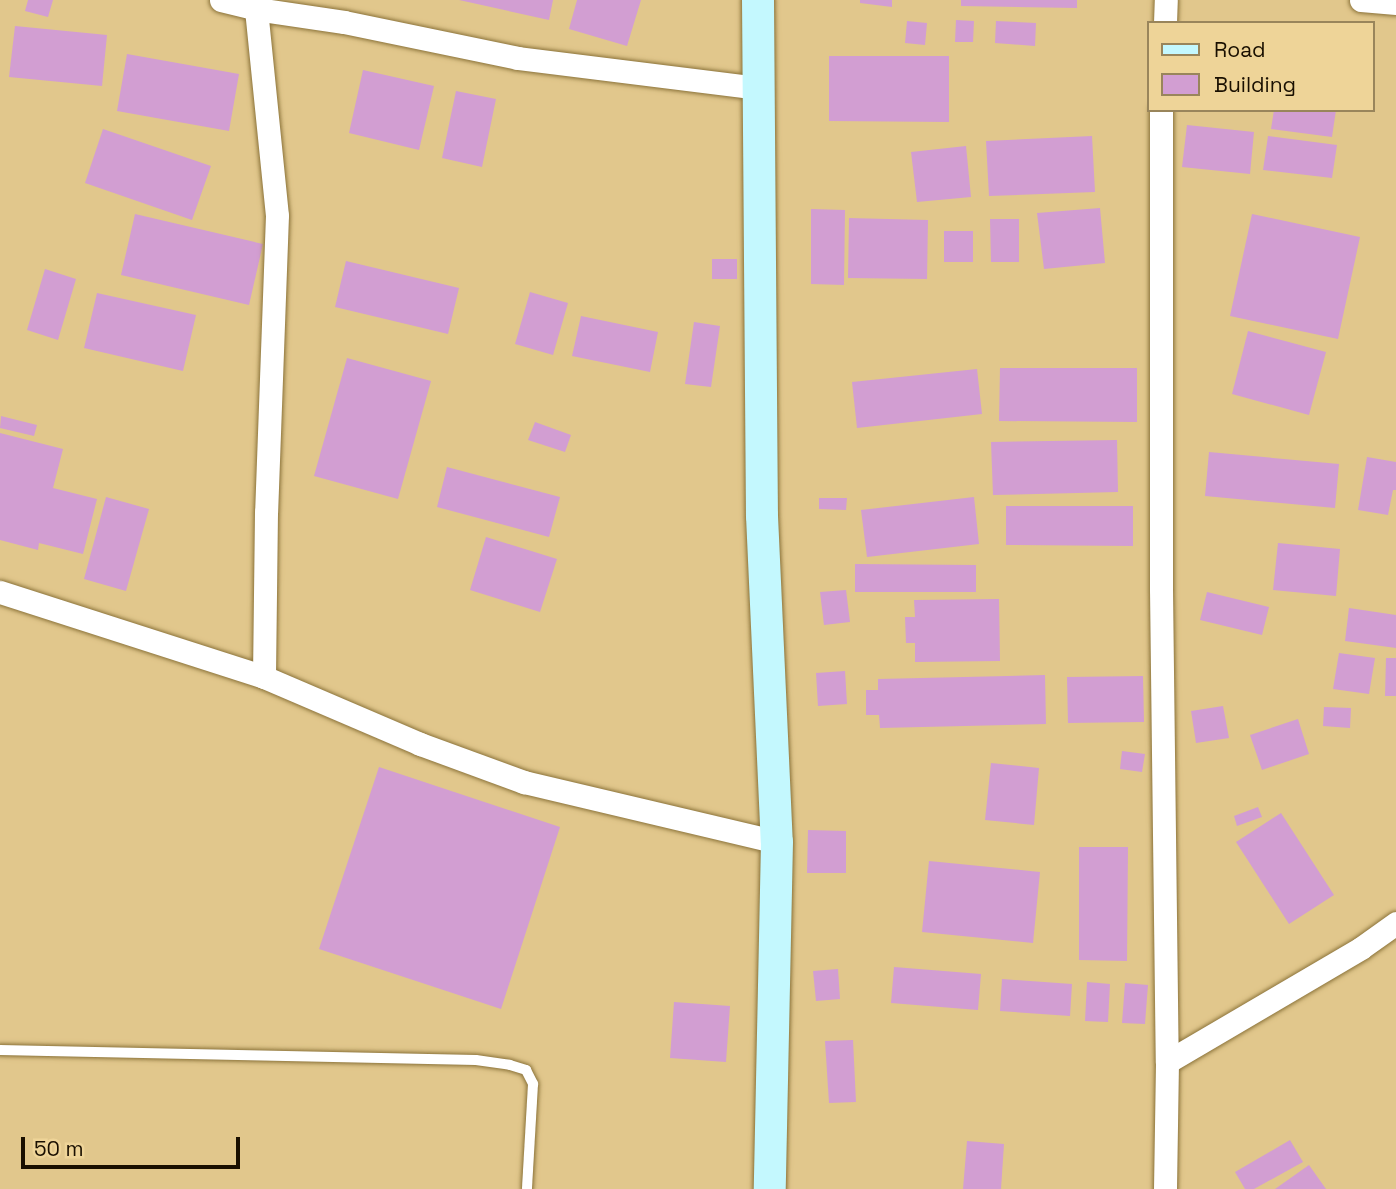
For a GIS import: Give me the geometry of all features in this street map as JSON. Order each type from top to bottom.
[{"type":"street","points":[[221,0],[256,9],[358,25],[518,58],[758,88]]},
{"type":"street","points":[[758,0],[762,516],[777,842],[771,1189]]},
{"type":"street","points":[[1165,21],[1166,0]]},
{"type":"street","points":[[1361,0],[1396,3]]},
{"type":"street","points":[[256,9],[277,215],[265,512],[264,677]]},
{"type":"street","points":[[1161,112],[1161,589],[1167,1062],[1165,1189]]},
{"type":"street","points":[[0,592],[264,677],[420,744],[524,782],[777,842]]},
{"type":"street","points":[[1167,1062],[1361,948],[1396,923]]},
{"type":"lane","points":[[0,1050],[476,1060],[510,1065],[526,1070],[533,1084],[527,1189]]},
{"type":"building","points":[[28,0],[53,0],[48,17],[25,11]]},
{"type":"building","points":[[459,0],[553,0],[549,20]]},
{"type":"building","points":[[577,0],[641,0],[627,46],[569,29]]},
{"type":"building","points":[[860,0],[892,0],[892,7],[860,3]]},
{"type":"building","points":[[961,0],[1077,0],[1077,8],[961,6]]},
{"type":"building","points":[[956,20],[974,21],[973,42],[955,42]]},
{"type":"building","points":[[907,21],[927,23],[925,45],[905,43]]},
{"type":"building","points":[[996,21],[1036,23],[1035,46],[995,43]]},
{"type":"building","points":[[15,26],[107,35],[102,86],[9,77]]},
{"type":"building","points":[[127,54],[239,74],[229,131],[117,111]]},
{"type":"building","points":[[829,56],[949,56],[949,122],[829,121]]},
{"type":"building","points":[[363,70],[434,86],[419,150],[349,133]]},
{"type":"building","points":[[456,91],[496,99],[482,167],[442,158]]},
{"type":"building","points":[[1274,112],[1336,112],[1332,137],[1271,129]]},
{"type":"building","points":[[1187,125],[1254,132],[1250,174],[1182,167]]},
{"type":"building","points":[[103,129],[211,166],[192,220],[85,183]]},
{"type":"building","points":[[1092,136],[1095,192],[989,196],[986,141]]},
{"type":"building","points":[[1268,136],[1337,145],[1332,178],[1263,170]]},
{"type":"building","points":[[966,146],[971,197],[917,202],[911,152]]},
{"type":"building","points":[[1100,208],[1105,263],[1044,269],[1037,213]]},
{"type":"building","points":[[811,209],[845,210],[844,285],[811,284]]},
{"type":"building","points":[[135,214],[263,244],[249,305],[121,275]]},
{"type":"building","points":[[1252,214],[1360,237],[1338,339],[1230,316]]},
{"type":"building","points":[[849,218],[928,220],[927,279],[848,278]]},
{"type":"building","points":[[990,219],[1019,219],[1019,262],[991,262]]},
{"type":"building","points":[[944,231],[973,231],[973,262],[944,262]]},
{"type":"building","points":[[712,259],[737,259],[737,279],[712,279]]},
{"type":"building","points":[[346,261],[459,288],[448,334],[335,307]]},
{"type":"building","points":[[45,269],[76,279],[58,340],[27,330]]},
{"type":"building","points":[[530,292],[568,303],[553,355],[515,344]]},
{"type":"building","points":[[97,293],[196,315],[183,371],[84,348]]},
{"type":"building","points":[[581,316],[658,332],[650,372],[572,356]]},
{"type":"building","points":[[694,322],[720,326],[711,387],[685,384]]},
{"type":"building","points":[[1248,331],[1326,352],[1309,415],[1232,394]]},
{"type":"building","points":[[347,358],[431,381],[398,499],[314,476]]},
{"type":"building","points":[[1000,368],[1137,368],[1137,422],[999,421]]},
{"type":"building","points":[[977,369],[982,414],[857,428],[852,382]]},
{"type":"building","points":[[1,416],[37,425],[34,436],[0,428]]},
{"type":"building","points":[[535,422],[571,435],[565,452],[528,440]]},
{"type":"building","points":[[0,433],[63,449],[53,488],[97,499],[83,554],[39,543],[38,550],[0,540]]},
{"type":"building","points":[[1117,440],[1118,492],[993,495],[991,442]]},
{"type":"building","points":[[1209,452],[1339,464],[1335,508],[1205,496]]},
{"type":"building","points":[[1367,457],[1396,462],[1396,490],[1393,490],[1388,515],[1358,510]]},
{"type":"building","points":[[447,467],[560,497],[549,537],[437,507]]},
{"type":"building","points":[[106,497],[149,509],[126,591],[84,579]]},
{"type":"building","points":[[974,497],[979,544],[867,557],[861,510]]},
{"type":"building","points":[[819,498],[847,498],[846,510],[819,509]]},
{"type":"building","points":[[1006,506],[1133,506],[1133,546],[1006,545]]},
{"type":"building","points":[[486,537],[557,559],[540,612],[470,590]]},
{"type":"building","points":[[1278,543],[1340,549],[1336,596],[1273,590]]},
{"type":"building","points":[[855,564],[976,565],[976,592],[855,592]]},
{"type":"building","points":[[846,590],[850,622],[824,625],[820,592]]},
{"type":"building","points":[[1207,592],[1269,607],[1262,635],[1200,620]]},
{"type":"building","points":[[999,599],[1000,661],[915,662],[915,643],[906,643],[905,617],[915,617],[914,600]]},
{"type":"building","points":[[1349,608],[1396,615],[1396,648],[1345,641]]},
{"type":"building","points":[[1339,653],[1375,658],[1369,694],[1333,689]]},
{"type":"building","points":[[1386,658],[1396,658],[1396,696],[1385,696]]},
{"type":"building","points":[[845,671],[847,704],[818,706],[816,673]]},
{"type":"building","points":[[1045,675],[1046,724],[880,728],[879,715],[866,715],[866,690],[878,690],[878,679]]},
{"type":"building","points":[[1143,676],[1144,722],[1068,723],[1067,677]]},
{"type":"building","points":[[1223,706],[1229,738],[1196,743],[1191,711]]},
{"type":"building","points":[[1324,707],[1351,708],[1350,728],[1323,726]]},
{"type":"building","points":[[1298,719],[1309,754],[1262,770],[1250,735]]},
{"type":"building","points":[[1122,751],[1145,754],[1142,772],[1120,769]]},
{"type":"building","points":[[991,763],[1039,768],[1034,825],[985,820]]},
{"type":"building","points":[[379,767],[560,827],[501,1009],[319,949]]},
{"type":"building","points":[[1258,807],[1262,817],[1237,826],[1234,816]]},
{"type":"building","points":[[1281,813],[1334,895],[1289,924],[1236,842]]},
{"type":"building","points":[[808,830],[846,831],[846,873],[807,873]]},
{"type":"building","points":[[1079,847],[1128,847],[1127,961],[1079,960]]},
{"type":"building","points":[[929,861],[1040,872],[1033,943],[922,932]]},
{"type":"building","points":[[894,967],[981,974],[978,1010],[891,1003]]},
{"type":"building","points":[[838,969],[840,999],[816,1001],[813,971]]},
{"type":"building","points":[[1002,979],[1072,984],[1070,1016],[1000,1011]]},
{"type":"building","points":[[1087,982],[1110,984],[1108,1022],[1085,1021]]},
{"type":"building","points":[[1125,983],[1148,985],[1145,1024],[1122,1023]]},
{"type":"building","points":[[674,1002],[730,1006],[726,1062],[670,1058]]},
{"type":"building","points":[[853,1040],[856,1102],[829,1103],[825,1041]]},
{"type":"building","points":[[1290,1140],[1303,1162],[1254,1189],[1245,1189],[1235,1172]]},
{"type":"building","points":[[967,1141],[1004,1144],[1001,1189],[963,1189]]},
{"type":"building","points":[[1309,1165],[1326,1189],[1275,1189]]}]
